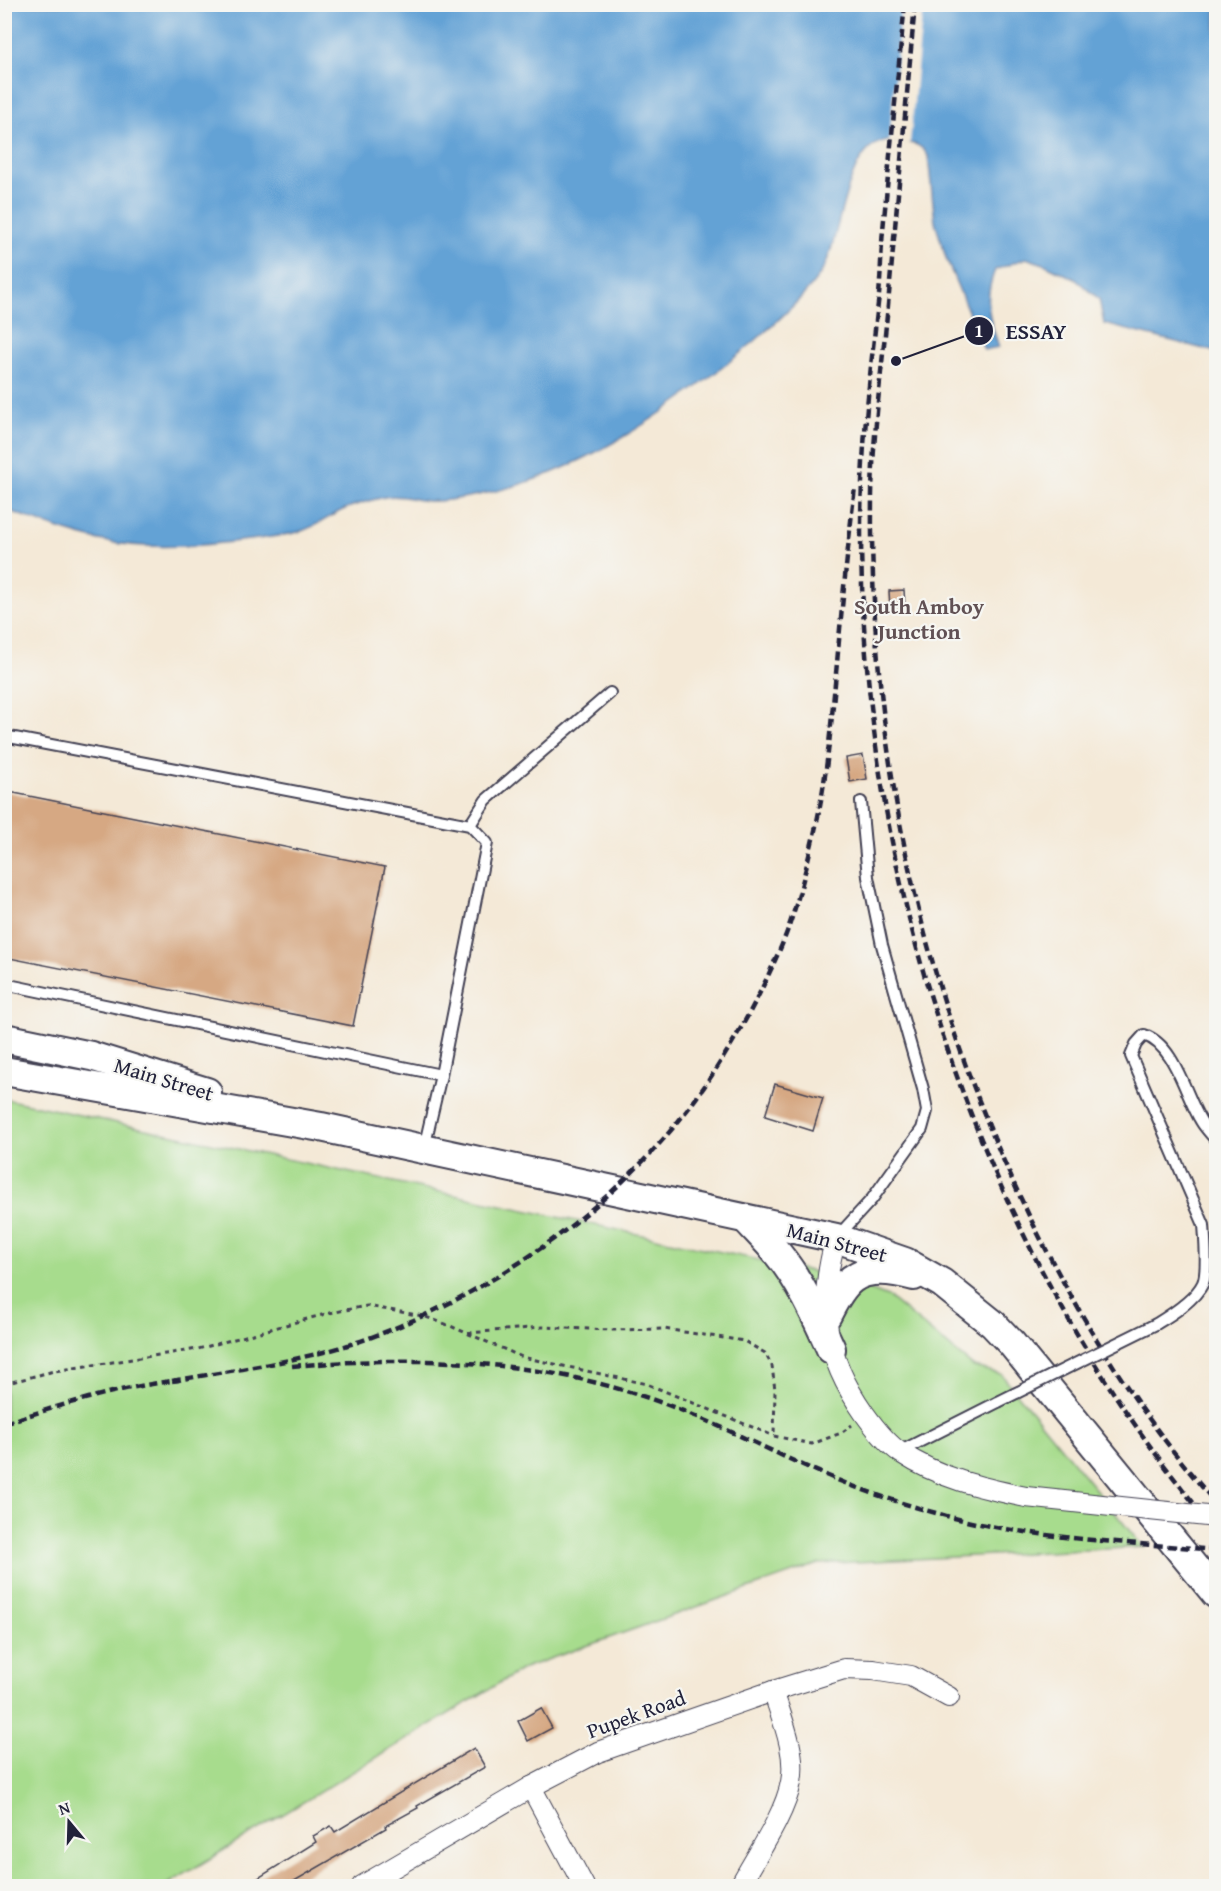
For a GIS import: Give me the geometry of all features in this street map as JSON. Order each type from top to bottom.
[{"type":"main road","name":"Main Street","points":[[4,1038],[91,1056],[321,1127]]},
{"type":"main road","name":"Main Street","points":[[4,1071],[321,1127],[836,1238],[905,1262],[942,1283],[993,1324],[1012,1344],[1216,1594]]},
{"type":"main road","points":[[746,1219],[779,1255],[807,1297],[831,1349]]},
{"type":"main road","points":[[826,1315],[852,1278],[869,1272],[896,1271],[942,1283]]},
{"type":"street","points":[[836,1238],[827,1281],[826,1315],[831,1349],[839,1372],[851,1394],[872,1424],[899,1452],[927,1468],[959,1480],[987,1489],[1026,1497],[1216,1517]]},
{"type":"street","name":"Pupek Road","points":[[362,1887],[531,1787],[598,1752],[773,1691],[844,1669],[873,1670],[911,1676],[949,1697]]},
{"type":"street","points":[[740,1887],[784,1807],[792,1781],[791,1756],[773,1691]]},
{"type":"street","points":[[531,1787],[584,1887]]},
{"type":"lane","points":[[470,825],[486,800],[610,693]]},
{"type":"lane","points":[[4,736],[470,825],[487,843],[424,1149]]},
{"type":"lane","points":[[836,1238],[872,1199],[922,1129],[927,1110],[882,945],[868,877],[861,802]]},
{"type":"lane","points":[[4,984],[441,1075]]},
{"type":"lane","points":[[899,1452],[1156,1324],[1181,1309],[1203,1283],[1206,1250],[1204,1225],[1131,1056],[1136,1044],[1144,1035],[1156,1039],[1168,1055],[1201,1122],[1216,1140]]},
{"type":"path","points":[[4,1384],[54,1371],[198,1349],[329,1313],[367,1306],[423,1316],[522,1357],[647,1384],[774,1436],[812,1444],[842,1433],[864,1413]]},
{"type":"path","points":[[466,1333],[542,1327],[611,1330],[664,1329],[744,1341],[765,1353],[772,1366],[775,1390],[774,1436]]},
{"type":"green space","points":[[5,1099],[838,1277],[890,1298],[974,1367],[1001,1374],[1143,1547],[818,1564],[524,1668],[165,1886],[5,1886]]},
{"type":"water","points":[[4,5],[1216,5],[1216,352],[1104,324],[1099,299],[1075,279],[1026,258],[995,270],[988,300],[992,327],[999,347],[984,350],[946,258],[935,222],[928,156],[923,149],[913,144],[884,141],[870,148],[860,161],[845,197],[829,256],[822,271],[797,302],[744,350],[684,397],[620,439],[586,457],[515,486],[454,500],[423,500],[396,496],[371,500],[345,509],[303,530],[274,537],[212,544],[155,546],[118,543],[75,534],[5,509]]},
{"type":"pier","points":[[901,5],[923,5],[910,144],[889,142]]},
{"type":"building","points":[[904,590],[905,606],[890,607],[889,591]]},
{"type":"building","points":[[863,755],[867,779],[850,782],[846,758]]},
{"type":"building","points":[[4,791],[385,867],[353,1026],[4,957]]},
{"type":"building","points":[[775,1084],[823,1098],[813,1131],[765,1116]]},
{"type":"building","points":[[541,1708],[552,1728],[528,1741],[518,1721]]},
{"type":"building","points":[[474,1748],[485,1767],[417,1806],[418,1808],[385,1826],[386,1828],[284,1887],[244,1887],[316,1842],[313,1836],[331,1826],[335,1832]]},
{"type":"railway","points":[[905,4],[883,230],[861,500],[867,663],[884,797],[912,930],[952,1061],[1002,1188],[1063,1309],[1134,1423],[1216,1530]]},
{"type":"railway","points":[[915,4],[876,424],[872,495],[874,597],[882,698],[896,798],[916,897],[942,994],[975,1089],[1014,1183],[1059,1274],[1112,1364],[1151,1422],[1216,1503]]},
{"type":"railway","points":[[172,1381],[272,1364],[345,1346],[418,1318],[466,1295],[557,1236],[599,1203],[639,1166],[674,1126],[726,1054],[761,991],[788,930],[797,901],[817,821],[825,776],[855,487]]},
{"type":"railway","points":[[292,1366],[435,1361],[527,1369],[573,1378],[619,1389],[665,1404],[841,1481],[936,1513],[1004,1529],[1040,1534],[1216,1550]]},
{"type":"railway","points":[[4,1423],[113,1392],[179,1380]]},
{"type":"place","name":"ESSAY","points":[[896,361]]},
{"type":"district","name":"South Amboy Junction","points":[[919,618]]}]
